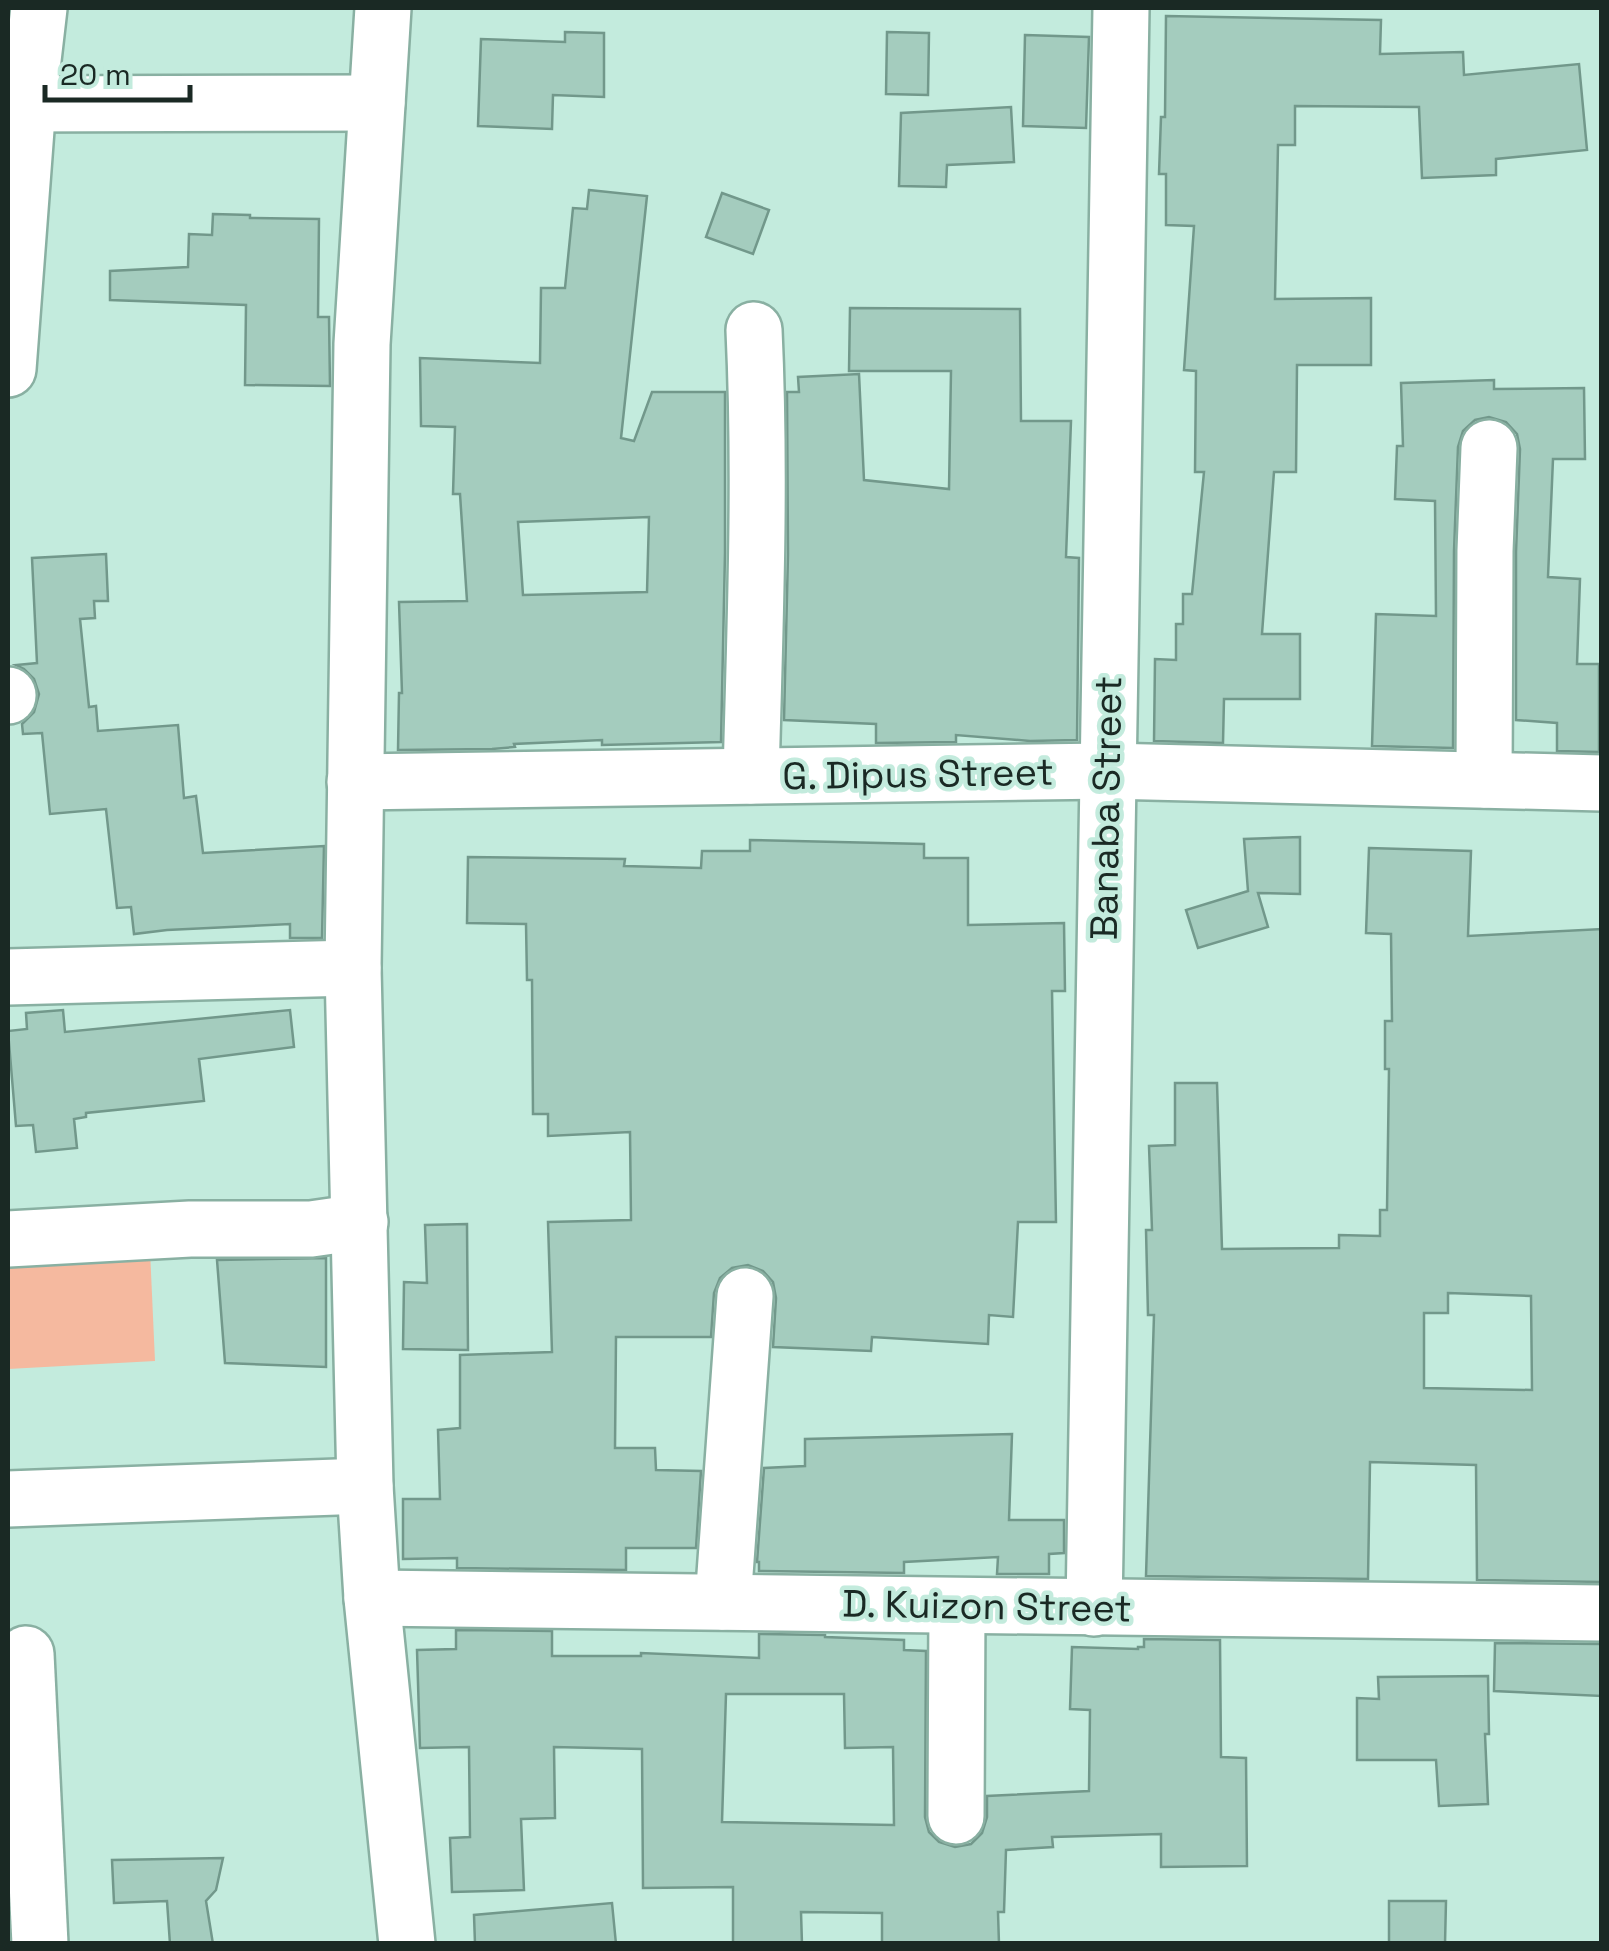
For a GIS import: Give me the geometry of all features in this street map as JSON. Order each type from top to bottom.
[{"type":"street","points":[[8,369],[18,104],[39,8]]},
{"type":"street","points":[[383,8],[362,344],[353,968],[372,1598],[407,1944]]},
{"type":"street","name":"Banaba Street","points":[[1094,1608],[1121,8]]},
{"type":"street","points":[[18,104],[376,103]]},
{"type":"street","points":[[750,776],[758,551],[754,330]]},
{"type":"street","points":[[1484,780],[1489,448]]},
{"type":"street","name":"G. Dipus Street","points":[[355,782],[1107,772],[1602,782]]},
{"type":"street","points":[[8,977],[353,968]]},
{"type":"street","points":[[8,1239],[190,1229],[311,1229],[360,1222]]},
{"type":"street","points":[[723,1602],[744,1296]]},
{"type":"street","points":[[8,1499],[366,1486]]},
{"type":"street","name":"D. Kuizon Street","points":[[372,1598],[1602,1613]]},
{"type":"street","points":[[956,1816],[957,1606]]},
{"type":"street","points":[[26,1654],[40,1944]]},
{"type":"shaded area","points":[[150,1250],[155,1361],[8,1369],[8,1257]]},
{"type":"building","points":[[1166,16],[1381,20],[1380,54],[1463,52],[1464,75],[1579,64],[1587,150],[1496,159],[1496,175],[1422,178],[1419,107],[1295,106],[1295,145],[1278,145],[1275,299],[1371,298],[1371,365],[1297,365],[1296,472],[1274,472],[1262,634],[1300,634],[1300,699],[1224,699],[1223,743],[1154,741],[1155,659],[1176,660],[1176,624],[1183,624],[1183,594],[1192,594],[1204,472],[1195,472],[1196,371],[1184,370],[1194,226],[1166,225],[1166,174],[1159,174],[1161,117],[1165,117]]},
{"type":"building","points":[[565,32],[604,33],[604,97],[553,95],[552,129],[478,126],[481,39],[565,42]]},
{"type":"building","points":[[887,32],[929,33],[928,95],[886,94]]},
{"type":"building","points":[[1025,35],[1089,37],[1086,128],[1023,126]]},
{"type":"building","points":[[1011,107],[1014,162],[947,165],[946,187],[899,186],[901,113]]},
{"type":"building","points":[[589,190],[647,196],[621,438],[634,441],[652,392],[725,392],[721,742],[602,745],[602,740],[514,744],[515,747],[492,749],[398,750],[402,693],[399,602],[467,601],[460,494],[453,494],[455,427],[421,426],[420,358],[540,363],[541,288],[565,288],[573,208],[587,209]],"holes":[[[649,517],[647,592],[523,595],[518,522]]]},
{"type":"building","points":[[722,193],[769,210],[753,254],[706,237]]},
{"type":"building","points":[[213,214],[319,219],[318,317],[329,317],[330,386],[245,385],[246,305],[110,300],[110,271],[188,267],[189,234],[212,235]]},
{"type":"building","points":[[850,308],[1020,309],[1021,421],[1071,421],[1066,557],[1079,558],[1077,740],[956,735],[956,742],[876,743],[876,724],[784,720],[787,392],[799,392],[798,377],[859,374],[864,480],[949,489],[951,371],[849,371]]},
{"type":"building","points":[[1494,380],[1494,389],[1584,388],[1585,459],[1553,459],[1548,577],[1580,579],[1577,664],[1599,664],[1599,752],[1557,751],[1557,723],[1516,720],[1520,449],[1517,434],[1506,422],[1489,417],[1475,420],[1463,431],[1458,447],[1453,748],[1372,746],[1376,614],[1436,616],[1435,501],[1395,499],[1397,446],[1403,446],[1401,383]]},
{"type":"building","points":[[106,554],[108,601],[94,601],[95,618],[80,619],[89,707],[96,706],[98,731],[178,725],[184,798],[196,796],[203,853],[324,846],[322,938],[290,938],[290,924],[134,934],[131,907],[117,908],[106,809],[50,814],[42,733],[23,734],[22,724],[34,712],[39,694],[34,679],[16,665],[37,663],[32,558]]},
{"type":"building","points":[[1300,837],[1300,894],[1258,893],[1268,927],[1198,948],[1186,910],[1248,891],[1244,839]]},
{"type":"building","points":[[750,840],[924,844],[924,858],[968,858],[968,925],[1064,923],[1065,991],[1052,991],[1056,1222],[1018,1222],[1013,1317],[989,1315],[988,1344],[872,1337],[871,1351],[773,1347],[773,1282],[763,1271],[748,1265],[732,1268],[720,1278],[714,1293],[711,1337],[616,1337],[615,1448],[655,1448],[656,1470],[701,1471],[696,1548],[626,1548],[626,1570],[457,1568],[457,1558],[403,1559],[403,1499],[440,1499],[438,1430],[460,1428],[460,1355],[552,1352],[548,1222],[631,1220],[630,1132],[548,1136],[548,1114],[533,1114],[532,980],[527,980],[526,924],[467,923],[468,857],[625,859],[624,866],[701,868],[702,851],[750,851]]},
{"type":"building","points":[[1369,848],[1471,851],[1468,936],[1602,929],[1602,1582],[1477,1580],[1476,1465],[1370,1462],[1368,1579],[1146,1576],[1154,1315],[1148,1315],[1146,1230],[1152,1230],[1149,1146],[1175,1145],[1175,1083],[1217,1083],[1222,1249],[1339,1248],[1339,1235],[1380,1236],[1380,1210],[1387,1210],[1389,1069],[1385,1069],[1385,1021],[1392,1021],[1391,934],[1366,933]],"holes":[[[1448,1293],[1531,1296],[1532,1390],[1424,1388],[1424,1313],[1448,1313]]]},
{"type":"building","points":[[63,1010],[65,1032],[290,1010],[294,1047],[199,1059],[204,1101],[86,1113],[86,1117],[74,1119],[77,1148],[36,1152],[33,1125],[16,1126],[8,1031],[27,1029],[26,1013]]},
{"type":"building","points":[[467,1224],[468,1350],[403,1349],[404,1282],[427,1283],[425,1225]]},
{"type":"building","points":[[326,1258],[326,1367],[225,1363],[217,1260]]},
{"type":"building","points":[[1012,1434],[1009,1520],[1064,1520],[1064,1553],[1049,1554],[1049,1574],[997,1574],[998,1557],[904,1562],[904,1573],[759,1571],[764,1468],[805,1466],[805,1439]]},
{"type":"building","points":[[456,1630],[552,1631],[552,1656],[641,1653],[759,1658],[759,1634],[904,1640],[904,1650],[926,1651],[925,1817],[929,1832],[939,1842],[955,1847],[971,1844],[982,1833],[987,1796],[1089,1791],[1090,1710],[1070,1709],[1072,1647],[1138,1649],[1144,1647],[1144,1639],[1220,1640],[1221,1757],[1246,1758],[1247,1866],[1161,1867],[1161,1834],[1052,1837],[1053,1847],[1006,1850],[1004,1912],[998,1912],[999,1944],[882,1944],[882,1913],[801,1912],[802,1944],[733,1944],[733,1887],[643,1888],[642,1749],[554,1747],[555,1818],[521,1819],[524,1890],[452,1892],[450,1838],[470,1837],[469,1747],[420,1748],[417,1650],[456,1649]],"holes":[[[726,1694],[844,1694],[845,1748],[893,1747],[894,1825],[722,1822]]]},
{"type":"building","points":[[1495,1643],[1602,1644],[1602,1696],[1494,1691]]},
{"type":"building","points":[[1488,1676],[1488,1804],[1439,1806],[1436,1760],[1357,1760],[1357,1698],[1379,1699],[1378,1677]]},
{"type":"building","points":[[223,1858],[216,1890],[206,1901],[213,1944],[170,1944],[167,1901],[114,1903],[112,1860]]},
{"type":"building","points":[[1389,1901],[1446,1901],[1445,1944],[1389,1944]]},
{"type":"building","points":[[612,1903],[616,1944],[475,1944],[474,1915]]}]
